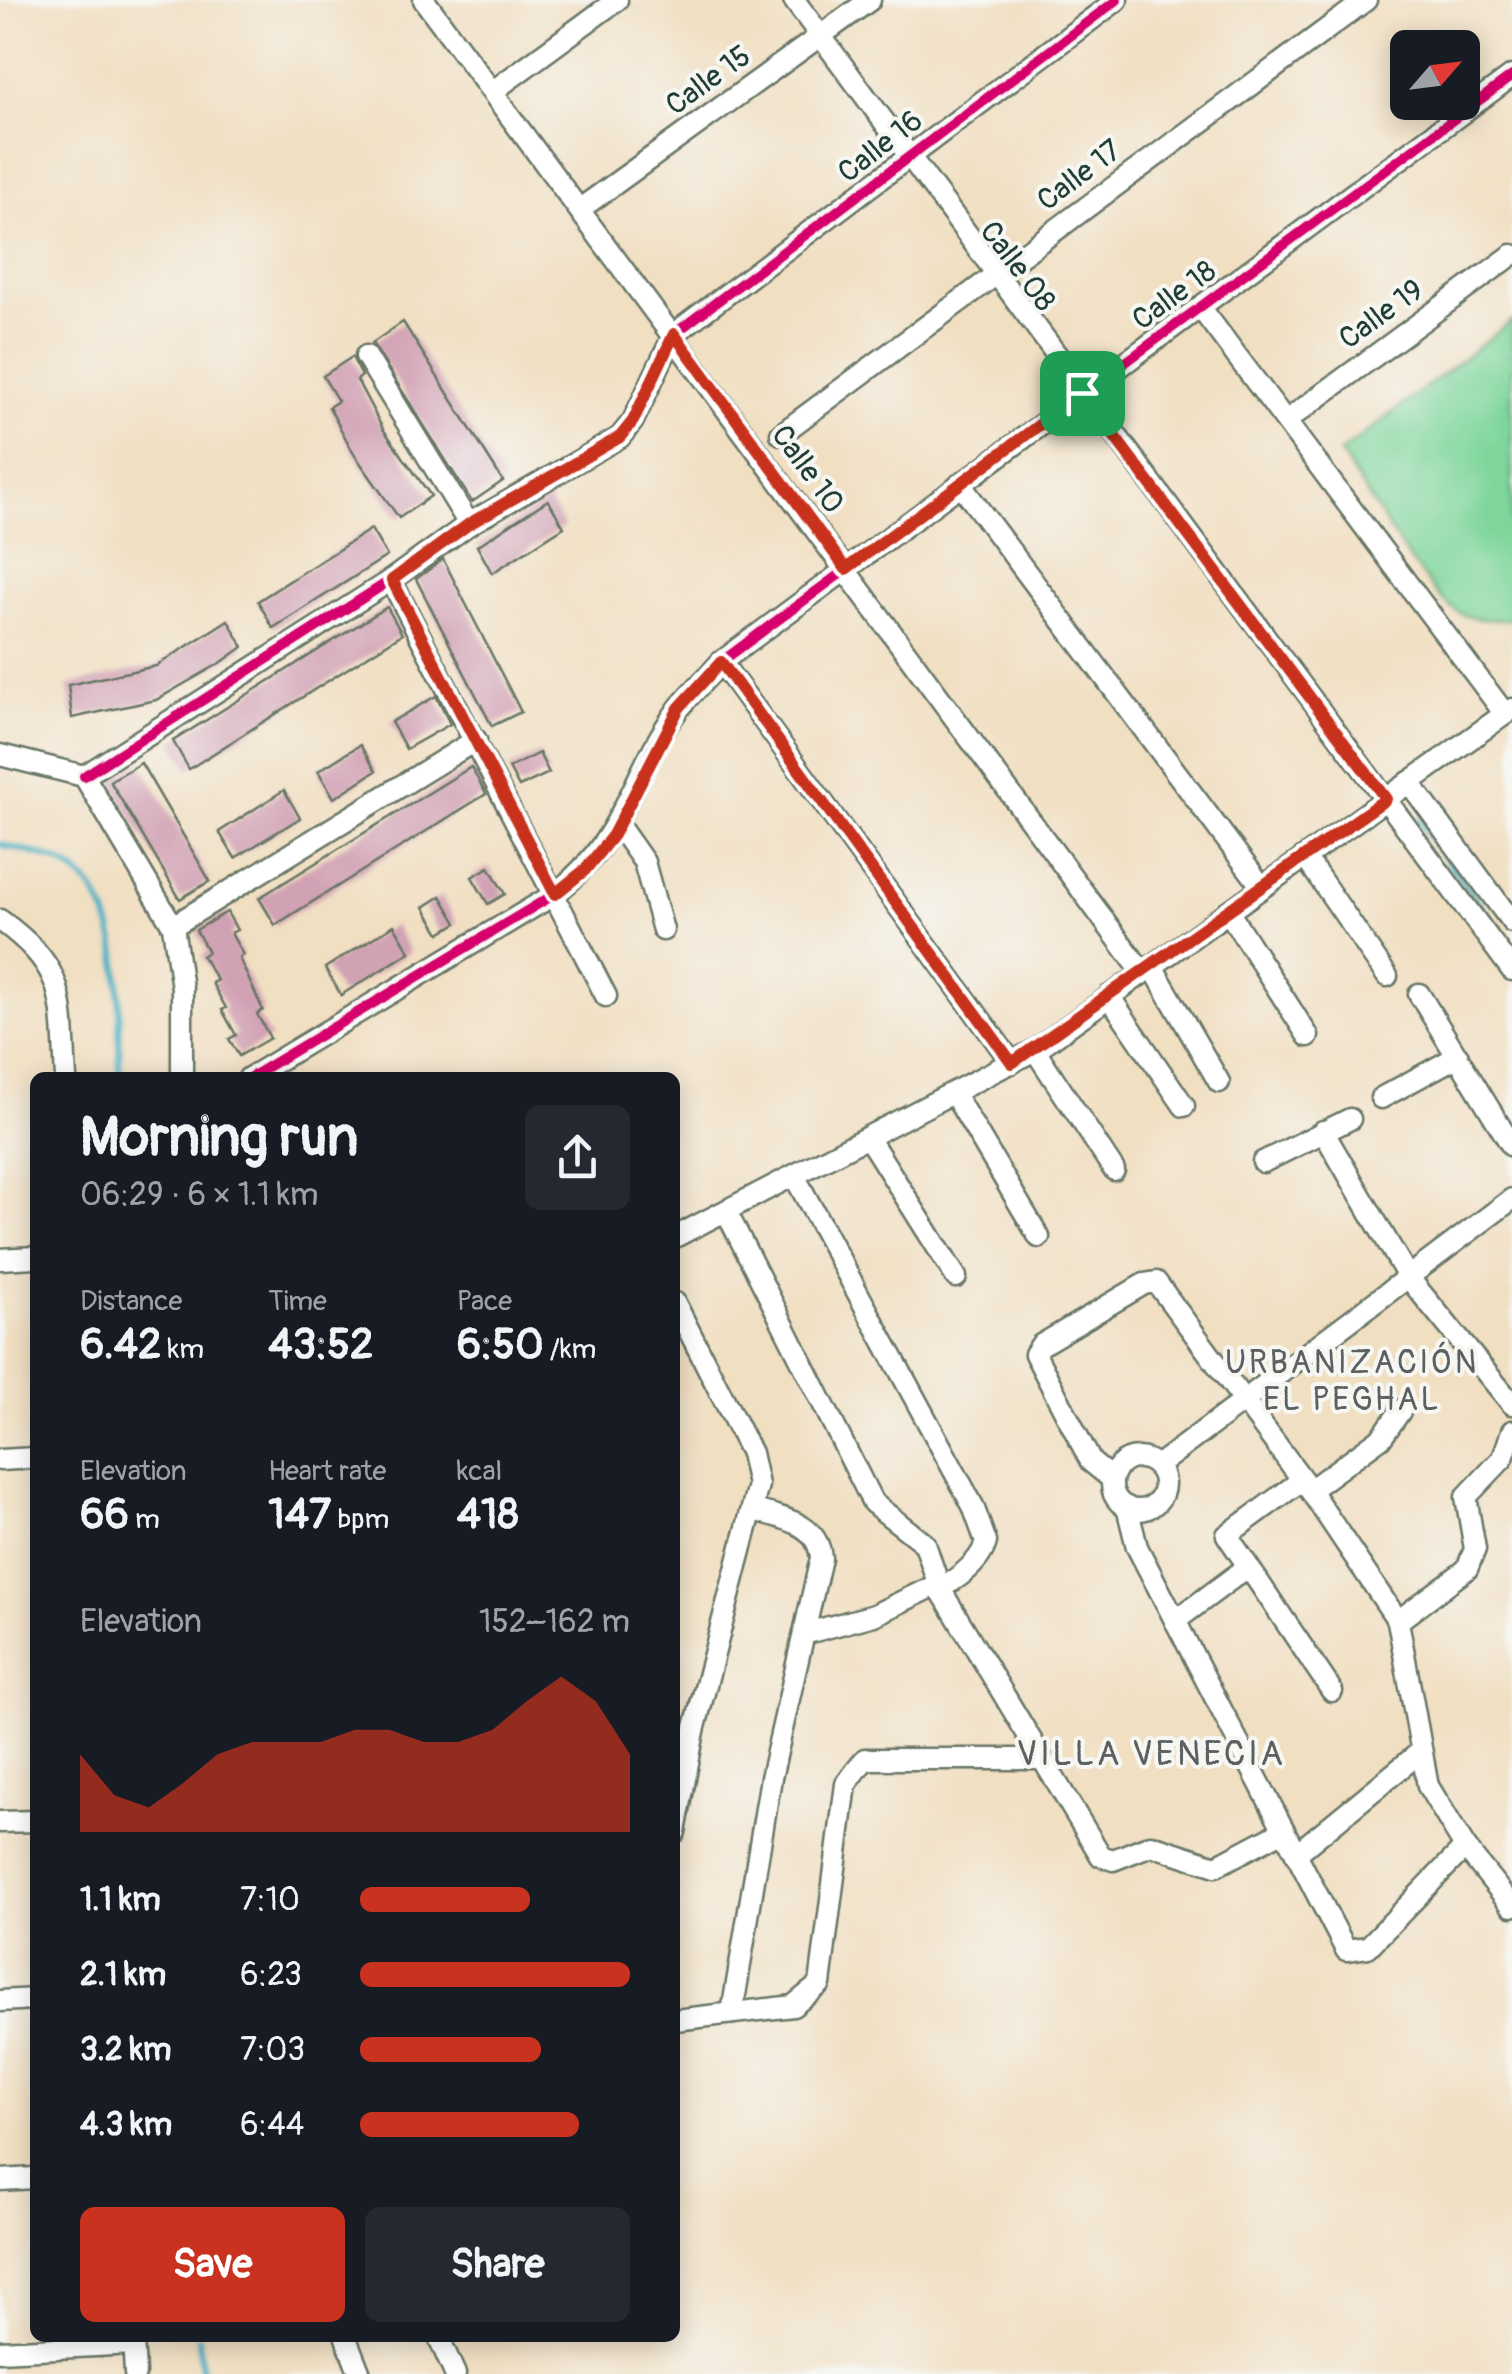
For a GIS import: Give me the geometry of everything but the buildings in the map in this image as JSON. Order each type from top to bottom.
[{"type":"street","name":"Calle 10","points":[[424,0],[1191,1027],[1220,1082]]},
{"type":"street","points":[[493,91],[617,0]]},
{"type":"street","name":"Calle 08","points":[[794,0],[994,275],[1509,959]]},
{"type":"street","name":"Calle 15","points":[[580,209],[870,0]]},
{"type":"street","name":"Calle 16","points":[[674,334],[1117,0]]},
{"type":"street","name":"Calle 17","points":[[782,434],[1366,0]]},
{"type":"street","name":"Calle 18","points":[[259,1072],[555,894],[585,870],[618,825],[679,708],[721,662],[1512,76]]},
{"type":"street","name":"Calle 19","points":[[1286,421],[1512,255]]},
{"type":"street","points":[[680,1235],[1035,1050],[1508,712],[1200,307]]},
{"type":"street","points":[[84,776],[392,580],[469,524],[620,437],[633,421],[674,334]]},
{"type":"street","points":[[366,356],[469,524]]},
{"type":"street","points":[[960,484],[1262,887]]},
{"type":"street","points":[[392,580],[606,996]]},
{"type":"street","points":[[721,662],[1012,1063]]},
{"type":"street","points":[[172,926],[476,740]]},
{"type":"street","points":[[0,755],[84,776],[172,926],[182,988],[182,1072]]},
{"type":"street","points":[[1409,782],[1512,922]]},
{"type":"street","points":[[618,825],[644,862],[663,930]]},
{"type":"street","points":[[1304,857],[1387,976]]},
{"type":"street","points":[[1228,911],[1308,1036]]},
{"type":"street","points":[[0,920],[32,945],[60,985],[66,1072]]},
{"type":"street","points":[[1419,994],[1512,1146]]},
{"type":"street","points":[[1110,996],[1184,1106]]},
{"type":"street","points":[[1035,1050],[1114,1170]]},
{"type":"street","points":[[1381,1098],[1458,1056]]},
{"type":"street","points":[[954,1094],[1039,1237]]},
{"type":"street","points":[[1263,1162],[1350,1119]]},
{"type":"street","points":[[1323,1131],[1408,1278],[1512,1404]]},
{"type":"street","points":[[869,1139],[956,1277]]},
{"type":"street","points":[[795,1177],[984,1529],[982,1554],[940,1588],[874,1615],[807,1633]]},
{"type":"street","points":[[1157,1466],[1512,1199]]},
{"type":"street","points":[[726,1212],[874,1503],[925,1544],[940,1588],[1076,1819],[1106,1859],[1151,1845],[1200,1864],[1216,1866],[1284,1830]]},
{"type":"street","points":[[0,1259],[30,1257]]},
{"type":"street","points":[[1112,1478],[1091,1462],[1035,1354],[1041,1345],[1127,1294],[1156,1282],[1165,1289],[1306,1485],[1398,1621],[1428,1786],[1465,1847],[1512,1906]]},
{"type":"street","points":[[680,1313],[751,1453],[758,1484],[754,1510],[684,1727],[680,1774]]},
{"type":"street","points":[[1332,1691],[1226,1535],[1382,1437],[1401,1410]]},
{"type":"street","points":[[1398,1621],[1466,1569],[1473,1559],[1466,1497],[1503,1458],[1512,1431]]},
{"type":"street","points":[[0,1460],[30,1458]]},
{"type":"street","points":[[1126,1508],[1148,1508],[1159,1500],[1164,1479],[1157,1466],[1145,1458],[1131,1458],[1119,1466],[1112,1478],[1114,1495],[1126,1508],[1136,1547],[1346,1950],[1356,1952],[1368,1947],[1465,1847]]},
{"type":"street","points":[[732,2013],[771,1778],[821,1558],[819,1544],[794,1522],[754,1510]]},
{"type":"street","points":[[1175,1621],[1246,1568]]},
{"type":"street","points":[[1297,1853],[1419,1753]]},
{"type":"street","points":[[680,2019],[793,2006],[820,1984],[846,1784],[859,1764],[883,1757],[919,1762],[1041,1758]]},
{"type":"street","points":[[0,1822],[30,1821]]},
{"type":"street","points":[[0,2001],[30,1999]]},
{"type":"street","points":[[0,2180],[30,2178]]},
{"type":"street","points":[[0,2351],[120,2342]]},
{"type":"street","points":[[133,2342],[136,2374]]},
{"type":"street","points":[[348,2342],[360,2374]]},
{"type":"street","points":[[441,2342],[455,2374]]},
{"type":"green space","points":[[1512,321],[1512,619],[1484,620],[1458,612],[1428,584],[1340,453]]},
{"type":"waterway","points":[[1417,819],[1500,932]]},
{"type":"waterway","points":[[0,844],[67,866],[88,884],[103,907],[117,962],[120,1072]]},
{"type":"waterway","points":[[199,2342],[202,2374]]},
{"type":"cycle path","points":[[84,776],[391,580],[469,524],[620,437],[633,421],[674,334],[1117,0]]},
{"type":"cycle path","points":[[259,1072],[555,894],[599,849],[662,733],[721,662],[1512,76]]},
{"type":"district","name":"URBANIZACIÓN EL PEGHAL","points":[[1352,1380]]},
{"type":"district","name":"VILLA VENECIA","points":[[1151,1753]]},
{"type":"route","points":[[674,334],[804,517],[846,569],[1082,393],[1386,799],[1012,1063],[721,662],[679,708],[613,835],[585,870],[555,894],[392,580],[469,524],[620,437],[633,421],[674,334]]}]
